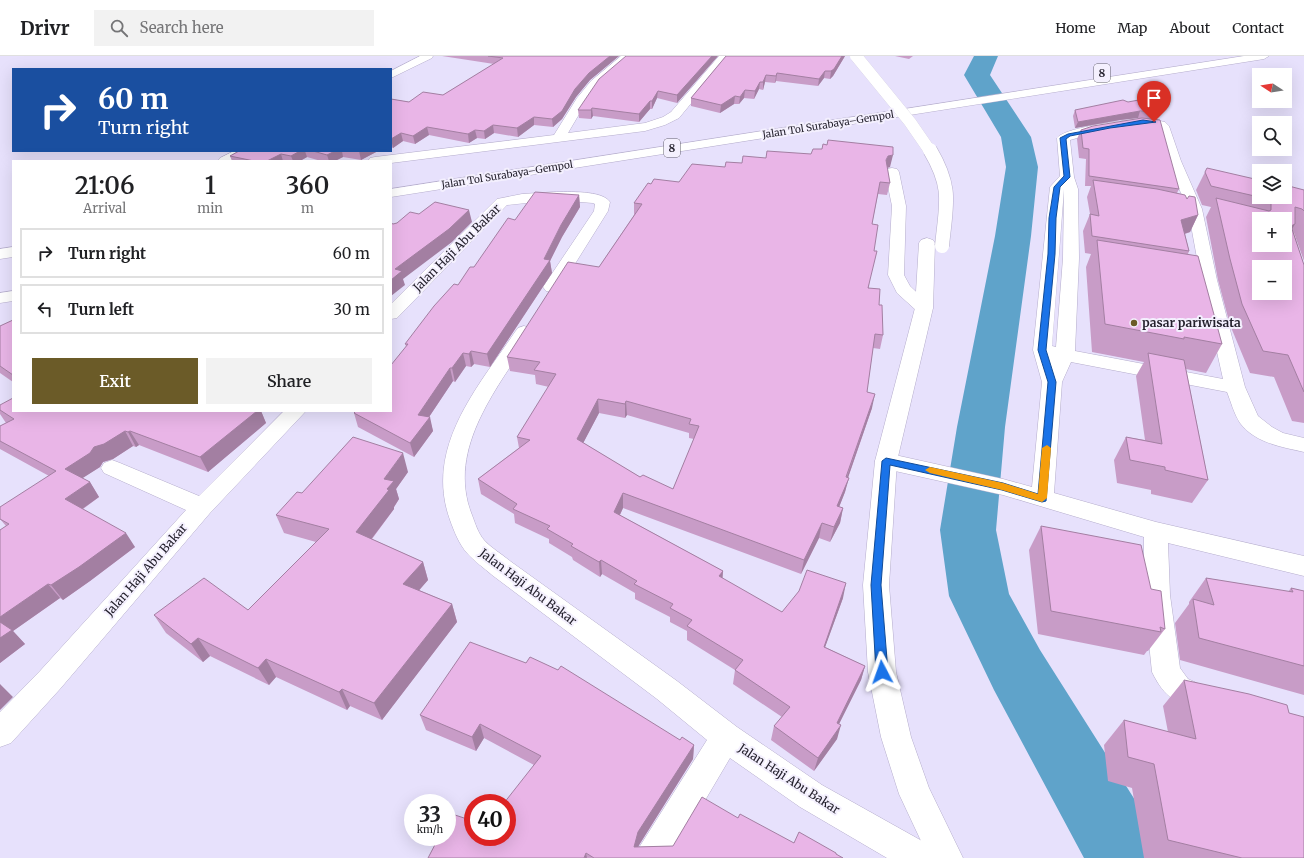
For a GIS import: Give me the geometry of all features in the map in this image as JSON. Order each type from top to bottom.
[{"type":"main road","points":[[392,74],[428,56]]},
{"type":"main road","points":[[559,137],[580,102],[593,86],[608,71],[628,56]]},
{"type":"main road","points":[[383,160],[645,127],[667,120],[675,115],[724,56]]},
{"type":"main road","points":[[843,56],[907,138],[920,157],[925,168]]},
{"type":"main road","points":[[856,56],[922,137],[943,173],[947,196],[932,240],[938,272],[926,300],[886,461],[876,585],[882,672],[896,737],[915,794],[946,858]]},
{"type":"main road","name":"Jalan Tol Surabaya–Gempol","points":[[392,192],[949,100],[996,89],[1209,56]]},
{"type":"main road","name":"Jalan Tol Surabaya–Gempol","points":[[392,181],[949,100],[1006,96],[1264,56]]},
{"type":"main road","points":[[1042,498],[1052,382],[1065,355],[1078,259],[1063,138],[1065,136],[1143,122],[1154,122],[1163,126],[1174,161],[1195,209],[1201,279],[1235,387],[1249,420],[1256,427],[1276,438],[1304,445]]},
{"type":"main road","points":[[227,160],[242,152]]},
{"type":"main road","points":[[892,172],[898,206],[896,275],[903,289],[926,300]]},
{"type":"main road","points":[[1052,382],[1042,350],[1051,254],[1052,218],[1070,186]]},
{"type":"main road","name":"Jalan Haji Abu Bakar","points":[[392,313],[502,202],[518,198],[562,196],[590,197],[599,199],[603,202],[601,211],[475,407],[463,431],[457,453],[454,481],[456,504],[466,530],[475,546],[501,568],[667,690],[726,737],[811,796],[919,858]]},
{"type":"main road","points":[[1292,236],[1304,235]]},
{"type":"main road","points":[[0,240],[12,238]]},
{"type":"main road","points":[[0,254],[12,252]]},
{"type":"main road","points":[[1051,254],[1078,259]]},
{"type":"main road","points":[[0,298],[12,296]]},
{"type":"main road","points":[[1042,350],[1235,387]]},
{"type":"main road","name":"Jalan Haji Abu Bakar","points":[[0,733],[50,680],[202,507],[295,412]]},
{"type":"main road","points":[[886,461],[990,484],[1156,531],[1304,566]]},
{"type":"main road","points":[[112,468],[202,507]]},
{"type":"main road","points":[[1156,531],[1157,594],[1166,672],[1175,685],[1184,692],[1197,698],[1228,706]]},
{"type":"main road","points":[[652,858],[726,737]]},
{"type":"building","points":[[488,56],[610,56],[589,73],[575,89],[562,111],[552,119],[534,117],[517,128],[493,125],[484,131],[475,130],[468,134],[427,127],[413,136],[401,133],[392,138],[392,99],[409,102],[423,92],[443,95],[503,58]]},
{"type":"building","points":[[626,56],[712,56],[677,95],[658,91],[652,101],[650,101],[639,114],[592,108],[591,110],[578,110],[599,79]]},
{"type":"building","points":[[726,56],[842,56],[834,69],[831,71],[825,71],[819,79],[777,73],[776,76],[766,75],[763,82],[760,82],[755,91],[745,90],[740,97],[735,96],[721,105],[691,98]]},
{"type":"building","points":[[1144,99],[1154,103],[1156,112],[1140,111],[1078,122],[1075,110],[1123,100],[1128,102]]},
{"type":"building","points":[[1142,118],[1160,120],[1179,189],[1089,176],[1089,149],[1083,148],[1081,130],[1093,126]]},
{"type":"building","points":[[828,140],[893,147],[893,155],[888,156],[886,160],[890,183],[880,182],[872,224],[878,225],[874,251],[877,251],[868,288],[880,289],[879,305],[882,305],[883,335],[875,334],[867,392],[875,394],[846,477],[849,478],[837,506],[843,508],[834,527],[822,523],[804,560],[623,493],[614,512],[723,571],[719,576],[782,612],[799,591],[807,570],[846,583],[824,647],[865,666],[837,723],[841,725],[818,758],[774,726],[790,707],[735,670],[743,660],[687,626],[692,620],[670,608],[673,604],[634,584],[637,581],[601,560],[599,562],[571,546],[573,544],[547,529],[550,526],[513,509],[517,504],[478,479],[530,440],[517,437],[556,374],[534,370],[540,362],[507,357],[568,262],[599,267],[642,204],[634,203],[648,183],[651,184],[654,179],[679,182],[692,164],[725,167],[726,162],[742,163],[743,156],[766,158],[767,151],[811,154],[813,149],[822,149],[823,144],[827,145]],"holes":[[[598,399],[625,404],[626,401],[691,419],[689,424],[699,426],[673,489],[643,475],[640,477],[577,439]]]},
{"type":"building","points":[[237,152],[298,152],[291,156],[281,154],[269,160],[249,160],[230,156]]},
{"type":"building","points":[[316,152],[333,152],[327,155]]},
{"type":"building","points":[[1207,168],[1252,178],[1252,195],[1211,186],[1205,172]]},
{"type":"building","points":[[1093,180],[1157,189],[1185,195],[1187,199],[1189,196],[1195,197],[1198,215],[1181,220],[1189,251],[1092,236],[1090,214],[1099,216]]},
{"type":"building","points":[[1292,187],[1304,190],[1304,211],[1295,207],[1295,224],[1292,226],[1292,212],[1252,212],[1252,252],[1292,252],[1292,229],[1304,265],[1304,392],[1288,355],[1263,351],[1242,304],[1216,198],[1269,211],[1271,210],[1271,204],[1292,204]]},
{"type":"building","points":[[535,192],[579,195],[561,225],[544,259],[550,260],[487,354],[471,351],[469,354],[463,353],[452,368],[450,368],[418,415],[430,417],[410,443],[354,413],[392,412],[392,364],[408,344],[405,344],[434,306],[454,284],[458,285],[470,267],[474,267],[508,218],[515,220]]},
{"type":"building","points":[[435,202],[469,210],[449,229],[395,269],[402,271],[392,279],[392,224],[397,223],[410,212],[419,214]]},
{"type":"building","points":[[1097,240],[1198,256],[1222,344],[1184,337],[1184,339],[1105,324]]},
{"type":"building","points":[[12,320],[12,374],[0,366],[0,326]]},
{"type":"building","points":[[1148,353],[1184,360],[1208,480],[1165,470],[1165,467],[1130,460],[1126,437],[1162,444]]},
{"type":"building","points":[[12,399],[12,412],[256,412],[200,457],[130,431],[125,431],[104,444],[94,447],[90,453],[65,469],[90,482],[65,499],[126,533],[79,567],[51,585],[48,584],[0,617],[0,530],[9,524],[0,519],[0,507],[56,471],[0,441],[0,426],[14,419],[0,410],[0,405]]},
{"type":"building","points":[[353,437],[403,453],[384,479],[394,481],[387,489],[389,490],[356,532],[423,562],[403,584],[452,604],[374,703],[342,689],[339,692],[266,659],[258,668],[198,638],[191,644],[154,615],[204,578],[248,610],[329,529],[276,515],[297,492],[302,493]]},
{"type":"building","points":[[1041,526],[1141,545],[1151,589],[1161,591],[1165,629],[1160,627],[1161,632],[1051,611]]},
{"type":"building","points":[[1206,578],[1293,592],[1291,588],[1304,591],[1304,666],[1199,638],[1193,599],[1214,605]]},
{"type":"building","points":[[0,622],[12,630],[0,638]]},
{"type":"building","points":[[470,642],[526,663],[530,657],[558,670],[561,666],[680,740],[682,737],[694,745],[638,832],[634,847],[673,846],[702,797],[738,818],[740,814],[794,843],[799,832],[843,858],[594,858],[586,853],[584,858],[428,858],[434,846],[456,846],[456,815],[464,818],[464,846],[516,846],[516,794],[511,794],[541,756],[480,724],[472,737],[420,715]]},
{"type":"building","points":[[1184,680],[1249,694],[1287,705],[1289,713],[1304,717],[1304,858],[1242,858],[1168,840],[1154,764],[1128,757],[1124,720],[1196,739]]},
{"type":"waterway","points":[[986,56],[977,75],[1016,137],[1022,167],[1013,236],[981,427],[968,530],[979,596],[1017,670],[1126,858]]},
{"type":"slow traffic","points":[[930,470],[1003,487],[1042,498],[1047,448]]},
{"type":"place","name":"pasar pariwisata","points":[[1134,323]]},
{"type":"route","points":[[882,672],[876,585],[886,461],[1003,487],[1042,498],[1052,382],[1042,350],[1051,254],[1052,218],[1057,187],[1067,177],[1063,137],[1110,127],[1143,122],[1154,122]]}]
